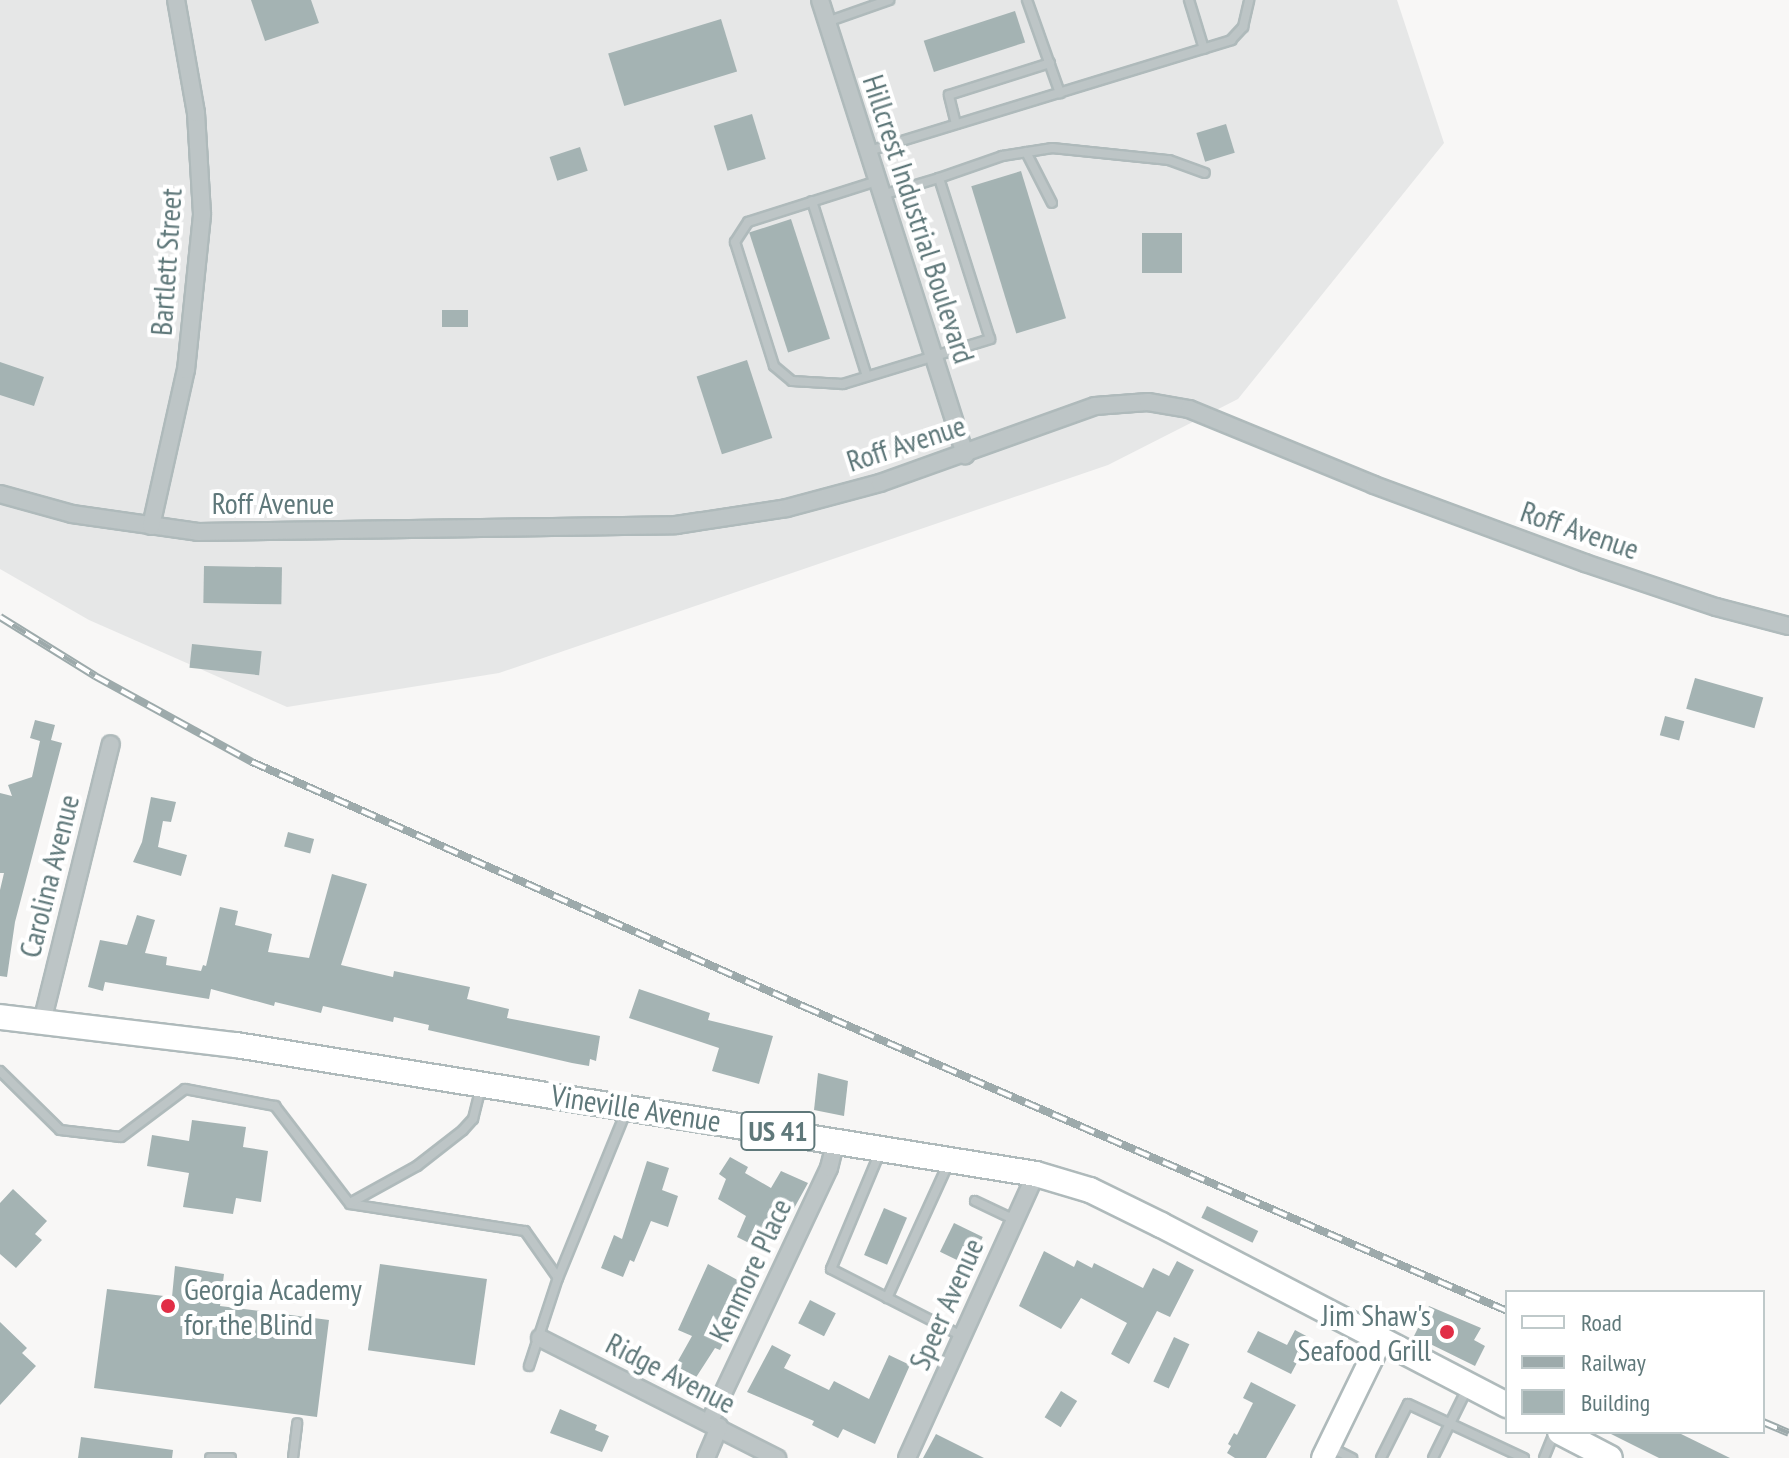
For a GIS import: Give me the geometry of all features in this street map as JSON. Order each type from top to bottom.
[{"type":"main road","name":"Vineville Avenue","points":[[0,1017],[236,1045],[1036,1174],[1090,1190],[1505,1404]]},
{"type":"main road","points":[[1561,1434],[1610,1458]]},
{"type":"street","name":"Bartlett Street","points":[[151,526],[186,370],[202,214],[196,113],[176,0]]},
{"type":"street","name":"Hillcrest Industrial Boulevard","points":[[820,0],[965,455]]},
{"type":"street","name":"Roff Avenue","points":[[0,494],[72,514],[198,532],[676,525],[787,508],[880,483],[965,455],[1095,406],[1148,402],[1189,409],[1374,485],[1585,563],[1716,607],[1789,626]]},
{"type":"street","name":"Carolina Avenue","points":[[42,1022],[111,744]]},
{"type":"street","name":"Kenmore Place","points":[[706,1458],[714,1425],[829,1168],[836,1140]]},
{"type":"street","name":"Speer Avenue","points":[[907,1458],[1036,1174]]},
{"type":"street","name":"Ridge Avenue","points":[[540,1338],[777,1458]]},
{"type":"street","points":[[1326,1452],[1381,1339]]},
{"type":"lane","points":[[827,22],[889,0]]},
{"type":"lane","points":[[1027,0],[1060,93]]},
{"type":"lane","points":[[1189,0],[1204,49]]},
{"type":"lane","points":[[868,151],[1231,40],[1243,27],[1249,0]]},
{"type":"lane","points":[[956,124],[949,95],[1050,63]]},
{"type":"lane","points":[[939,178],[990,339],[843,384],[792,381],[774,366],[735,242],[748,222],[812,201],[939,178],[1002,156],[1052,148],[1169,160],[1205,173]]},
{"type":"lane","points":[[1026,152],[1052,203]]},
{"type":"lane","points":[[812,201],[867,376]]},
{"type":"lane","points":[[0,1071],[60,1130],[121,1137],[185,1089],[275,1106],[350,1204],[525,1231],[558,1278]]},
{"type":"lane","points":[[350,1204],[417,1166],[463,1130],[473,1119],[482,1083]]},
{"type":"lane","points":[[529,1366],[558,1278],[627,1106]]},
{"type":"lane","points":[[881,1148],[831,1269],[962,1336]]},
{"type":"lane","points":[[887,1298],[950,1159]]},
{"type":"lane","points":[[975,1201],[1015,1220]]},
{"type":"lane","points":[[1433,1458],[1469,1385]]},
{"type":"lane","points":[[1381,1458],[1408,1404],[1524,1458]]},
{"type":"lane","points":[[293,1458],[297,1423]]},
{"type":"lane","points":[[1544,1458],[1556,1434]]},
{"type":"lane","points":[[1326,1452],[1352,1458]]},
{"type":"lane","points":[[210,1458],[231,1458]]},
{"type":"shaded area","points":[[0,0],[1397,0],[1444,143],[1238,399],[1108,465],[499,673],[287,707],[89,620],[0,569]]},
{"type":"building","points":[[251,0],[311,0],[319,23],[265,41]]},
{"type":"building","points":[[1015,11],[1025,42],[934,72],[924,41]]},
{"type":"building","points":[[721,19],[737,72],[624,106],[608,53]]},
{"type":"building","points":[[752,114],[766,159],[727,171],[714,126]]},
{"type":"building","points":[[1226,124],[1235,153],[1205,162],[1196,133]]},
{"type":"building","points":[[580,147],[588,171],[557,181],[550,157]]},
{"type":"building","points":[[1021,171],[1066,318],[1016,333],[971,186]]},
{"type":"building","points":[[791,219],[830,339],[788,352],[749,233]]},
{"type":"building","points":[[1142,233],[1182,233],[1182,273],[1142,273]]},
{"type":"building","points":[[442,310],[468,310],[468,327],[442,327]]},
{"type":"building","points":[[747,360],[772,438],[722,454],[697,376]]},
{"type":"building","points":[[0,362],[44,377],[34,406],[0,395]]},
{"type":"building","points":[[204,566],[282,567],[281,604],[203,603]]},
{"type":"building","points":[[192,644],[262,651],[259,675],[189,668]]},
{"type":"building","points":[[1695,678],[1763,698],[1754,728],[1686,709]]},
{"type":"building","points":[[1665,716],[1684,721],[1679,740],[1660,735]]},
{"type":"building","points":[[35,720],[55,725],[51,740],[62,743],[15,922],[7,977],[0,976],[0,890],[4,873],[0,873],[0,793],[12,796],[8,785],[32,777],[40,741],[30,738]]},
{"type":"building","points":[[151,797],[176,802],[171,822],[163,821],[158,847],[187,855],[181,876],[133,862],[142,842]]},
{"type":"building","points":[[288,832],[314,839],[310,853],[284,846]]},
{"type":"building","points":[[332,874],[367,884],[341,965],[393,977],[394,971],[470,987],[467,999],[509,1009],[507,1018],[600,1036],[596,1061],[590,1059],[589,1066],[572,1063],[428,1030],[429,1025],[394,1017],[393,1022],[323,1006],[321,1013],[275,1002],[274,1006],[211,989],[209,999],[105,982],[103,991],[88,987],[100,940],[127,945],[137,915],[155,920],[145,953],[167,957],[166,965],[201,971],[203,965],[206,966],[220,907],[238,911],[235,925],[272,934],[268,952],[309,958]]},
{"type":"building","points":[[639,989],[710,1013],[708,1020],[773,1036],[759,1084],[712,1071],[719,1048],[629,1018]]},
{"type":"building","points":[[818,1073],[848,1081],[844,1116],[814,1110]]},
{"type":"building","points":[[192,1120],[246,1127],[243,1147],[268,1151],[261,1202],[236,1198],[233,1214],[183,1207],[189,1173],[147,1166],[152,1135],[189,1141]]},
{"type":"building","points":[[730,1157],[748,1167],[745,1173],[771,1188],[781,1171],[808,1183],[792,1212],[787,1210],[781,1220],[770,1214],[755,1246],[737,1237],[746,1216],[718,1199],[726,1179],[719,1174]]},
{"type":"building","points":[[647,1161],[669,1168],[662,1190],[678,1196],[668,1227],[651,1221],[634,1262],[630,1260],[623,1277],[601,1268],[614,1235],[622,1239]]},
{"type":"building","points":[[13,1189],[47,1221],[35,1234],[42,1240],[16,1268],[0,1254],[0,1203]]},
{"type":"building","points":[[1207,1206],[1258,1231],[1253,1243],[1201,1218]]},
{"type":"building","points":[[884,1208],[907,1218],[887,1265],[864,1255]]},
{"type":"building","points":[[954,1223],[983,1237],[969,1266],[940,1252]]},
{"type":"building","points":[[1044,1251],[1074,1267],[1077,1260],[1092,1268],[1094,1263],[1143,1288],[1153,1268],[1169,1276],[1177,1261],[1194,1270],[1170,1317],[1157,1311],[1129,1364],[1111,1354],[1127,1323],[1081,1298],[1061,1329],[1019,1306]]},
{"type":"building","points":[[380,1264],[487,1279],[475,1365],[368,1350]]},
{"type":"building","points":[[708,1264],[743,1283],[723,1320],[732,1325],[720,1350],[715,1348],[695,1379],[674,1368],[692,1336],[678,1330]]},
{"type":"building","points":[[175,1266],[224,1274],[220,1306],[329,1320],[317,1417],[94,1388],[107,1289],[172,1297]]},
{"type":"building","points":[[810,1300],[836,1313],[824,1336],[798,1323]]},
{"type":"building","name":"Jim Shaw's Seafood Grill","points":[[1429,1306],[1481,1328],[1474,1340],[1485,1346],[1475,1366],[1414,1336]]},
{"type":"building","points":[[0,1322],[27,1348],[22,1353],[36,1366],[0,1405]]},
{"type":"building","points":[[1295,1330],[1310,1338],[1291,1374],[1247,1352],[1258,1331],[1287,1345]]},
{"type":"building","points":[[1174,1337],[1189,1344],[1169,1389],[1153,1381]]},
{"type":"building","points":[[772,1345],[791,1355],[784,1368],[829,1390],[834,1381],[869,1399],[889,1355],[910,1365],[875,1444],[843,1429],[838,1438],[812,1425],[814,1421],[747,1392]]},
{"type":"building","points":[[1251,1382],[1296,1405],[1266,1458],[1235,1458],[1227,1453],[1231,1446],[1228,1444],[1234,1433],[1237,1435],[1253,1403],[1243,1398]]},
{"type":"building","points":[[1061,1391],[1077,1401],[1061,1427],[1045,1417]]},
{"type":"building","points":[[560,1409],[597,1425],[595,1430],[609,1436],[602,1452],[550,1433]]},
{"type":"building","points":[[936,1434],[984,1458],[923,1458]]},
{"type":"building","points":[[1611,1434],[1681,1434],[1730,1458],[1659,1458]]},
{"type":"building","points":[[81,1437],[173,1450],[172,1458],[78,1458]]},
{"type":"railway","points":[[0,617],[95,676],[252,762],[805,1007],[1505,1310]]},
{"type":"railway","points":[[1765,1423],[1789,1433]]},
{"type":"place","name":"Georgia Academy for the Blind","points":[[168,1306]]},
{"type":"place","name":"Jim Shaw's Seafood Grill","points":[[1447,1332]]}]
